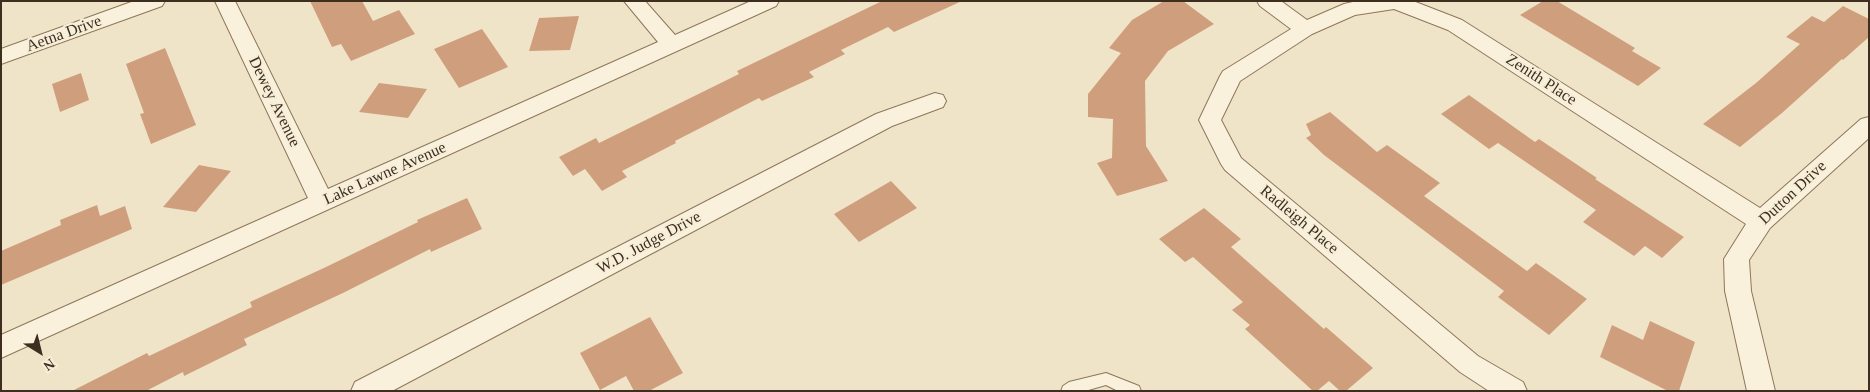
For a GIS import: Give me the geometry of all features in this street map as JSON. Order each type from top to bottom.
[{"type":"street","name":"Aetna Drive","points":[[1,57],[155,1]]},
{"type":"street","name":"Dewey Avenue","points":[[225,1],[322,202]]},
{"type":"street","points":[[634,1],[672,45]]},
{"type":"street","name":"Lake Lawne Avenue","points":[[1,347],[769,1]]},
{"type":"street","points":[[1267,1],[1305,29]]},
{"type":"street","name":"Zenith Place","points":[[1305,29],[1352,9],[1395,2],[1455,25],[1761,221]]},
{"type":"street","name":"Radleigh Place","points":[[1305,29],[1230,76],[1210,120],[1233,164],[1469,364],[1513,391]]},
{"type":"street","name":"W.D. Judge Drive","points":[[365,391],[884,120],[935,101]]},
{"type":"street","name":"Dutton Drive","points":[[1761,391],[1738,291],[1736,259],[1761,221],[1869,125]]},
{"type":"lane","points":[[1068,391],[1074,387],[1106,379],[1134,391]]},
{"type":"building","points":[[310,1],[362,1],[373,21],[399,10],[415,34],[351,61],[341,44],[332,47]]},
{"type":"building","points":[[882,1],[962,1],[894,32],[888,27],[841,50],[845,54],[809,72],[814,77],[762,101],[759,98],[675,141],[676,143],[622,171],[627,177],[602,191],[585,169],[573,176],[559,157],[596,138],[599,143],[739,74],[737,71]]},
{"type":"building","points":[[1164,1],[1183,1],[1214,24],[1168,51],[1145,81],[1146,146],[1168,181],[1117,196],[1097,163],[1112,158],[1113,119],[1088,117],[1088,94],[1121,53],[1109,48],[1132,20]]},
{"type":"building","points":[[1543,1],[1557,1],[1635,48],[1632,51],[1661,68],[1638,86],[1520,15]]},
{"type":"building","points":[[1843,6],[1869,19],[1869,37],[1782,113],[1740,147],[1703,124],[1756,83],[1800,44],[1786,37],[1812,16],[1824,22]]},
{"type":"building","points":[[579,16],[570,50],[529,51],[539,18]]},
{"type":"building","points":[[482,29],[508,67],[459,88],[434,49]]},
{"type":"building","points":[[165,48],[196,125],[151,144],[140,114],[144,113],[126,64]]},
{"type":"building","points":[[81,73],[89,100],[60,112],[52,84]]},
{"type":"building","points":[[379,83],[427,89],[408,118],[359,112]]},
{"type":"building","points":[[1469,95],[1535,142],[1539,139],[1597,178],[1595,179],[1684,237],[1662,258],[1645,246],[1634,256],[1583,222],[1596,210],[1498,143],[1489,149],[1441,114]]},
{"type":"building","points":[[1330,112],[1377,152],[1387,145],[1440,183],[1424,196],[1527,271],[1536,263],[1587,299],[1549,335],[1498,297],[1504,291],[1324,155],[1306,138],[1311,135],[1306,124]]},
{"type":"building","points":[[199,165],[231,171],[196,212],[163,207]]},
{"type":"building","points":[[891,181],[917,208],[859,242],[834,214]]},
{"type":"building","points":[[467,198],[482,229],[431,252],[430,249],[343,293],[244,339],[247,345],[184,376],[183,372],[146,391],[72,391],[147,353],[149,356],[252,307],[250,302],[418,222],[417,220]]},
{"type":"building","points":[[97,205],[100,216],[125,206],[132,229],[1,285],[1,251],[61,225],[60,220]]},
{"type":"building","points":[[1204,208],[1241,239],[1231,247],[1324,329],[1326,327],[1373,368],[1346,391],[1340,391],[1329,381],[1317,391],[1313,391],[1245,329],[1250,325],[1232,310],[1243,302],[1193,257],[1185,262],[1159,239]]},
{"type":"building","points":[[650,317],[683,373],[649,391],[634,391],[626,376],[600,390],[580,353]]},
{"type":"building","points":[[1650,321],[1695,342],[1679,391],[1668,391],[1600,357],[1612,325],[1643,340]]}]
